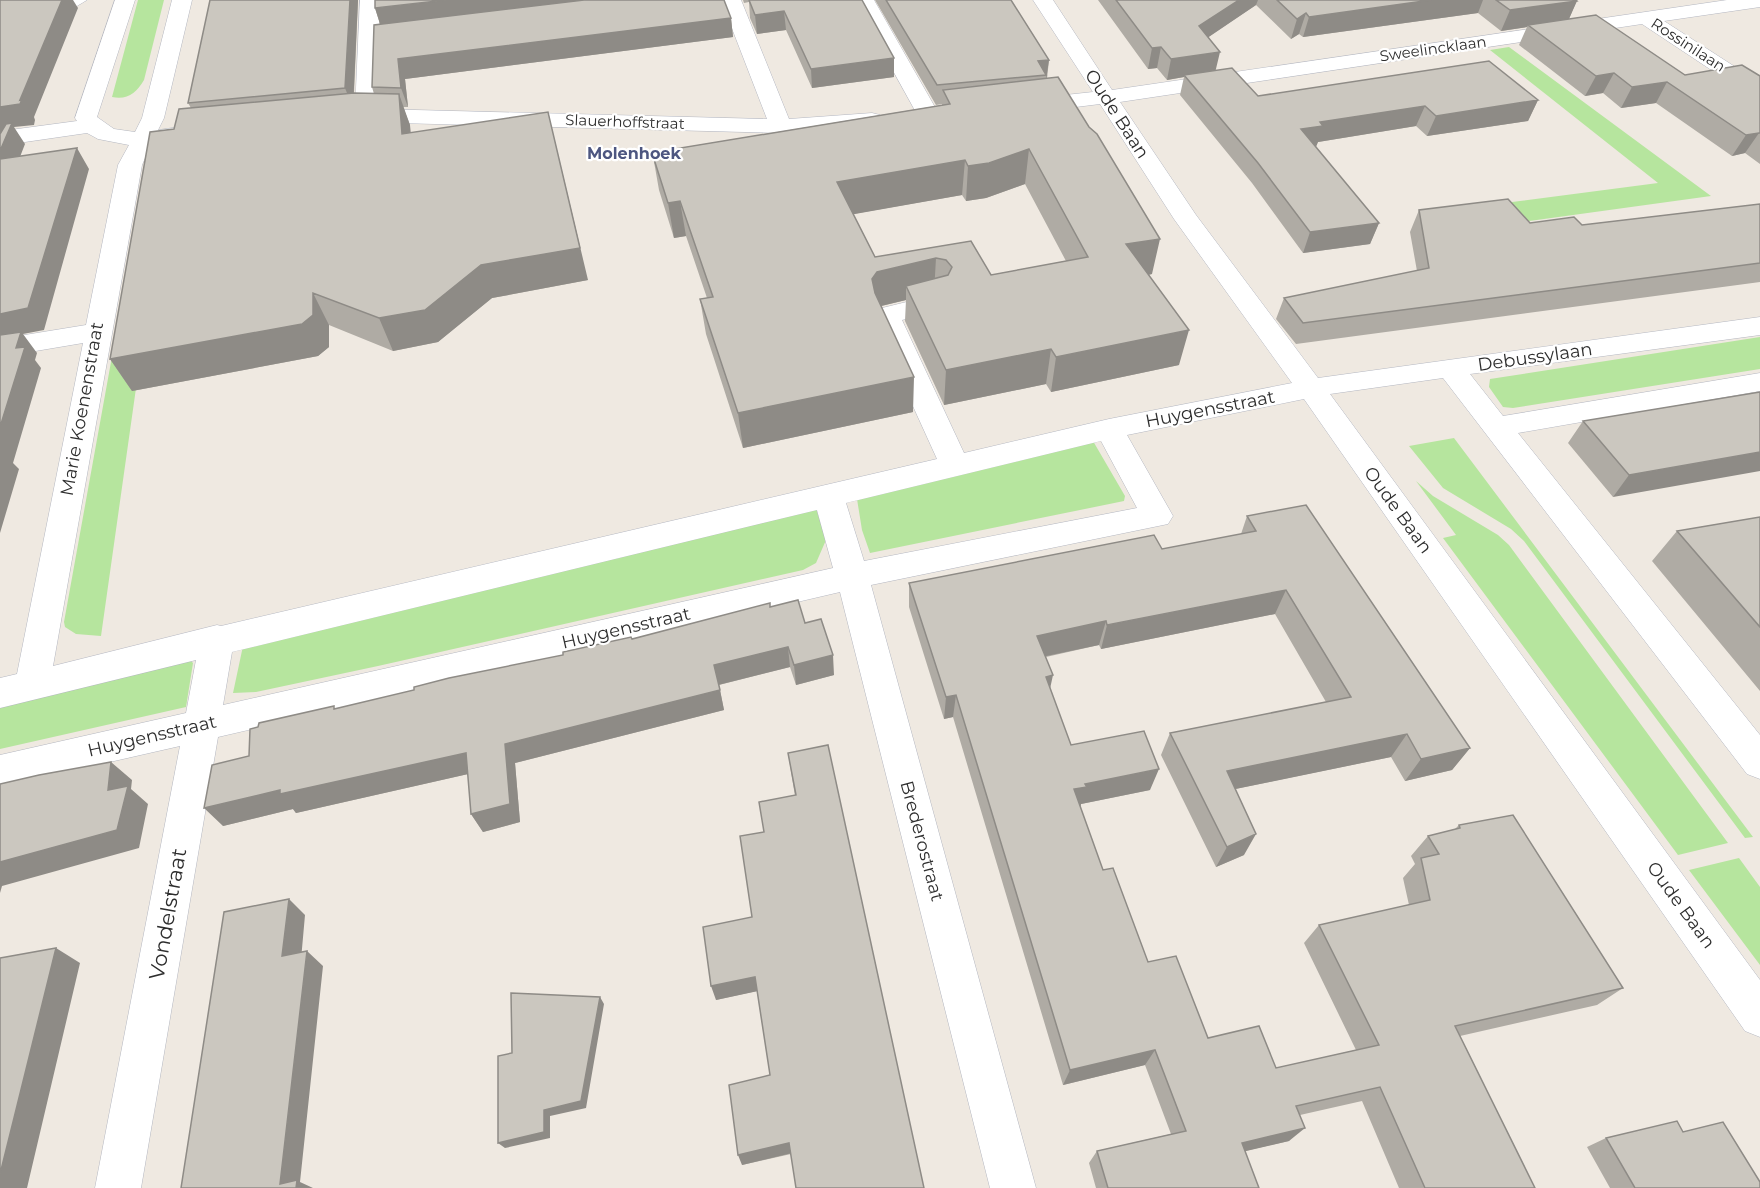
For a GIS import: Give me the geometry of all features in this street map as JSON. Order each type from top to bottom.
[{"type":"street","points":[[0,9],[77,0]]},
{"type":"street","points":[[125,0],[86,118],[90,126],[101,134],[120,137],[144,137],[214,129]]},
{"type":"street","name":"Marie Koenenstraat","points":[[32,685],[96,332],[129,165],[153,118],[182,0]]},
{"type":"street","points":[[366,115],[370,0]]},
{"type":"street","points":[[864,0],[929,116]]},
{"type":"street","name":"Oude Baan","points":[[1043,0],[1186,219],[1311,388],[1760,1016]]},
{"type":"street","name":"Sweelincklaan","points":[[1106,97],[1760,1]]},
{"type":"street","points":[[759,9],[733,6],[781,126]]},
{"type":"street","name":"Rossinilaan","points":[[1646,18],[1760,92]]},
{"type":"street","points":[[369,37],[440,28]]},
{"type":"street","points":[[1008,108],[1106,97]]},
{"type":"street","name":"Slauerhoffstraat","points":[[334,117],[366,115],[781,126],[951,113]]},
{"type":"street","points":[[0,156],[10,137],[90,126]]},
{"type":"street","points":[[935,303],[887,315],[890,327],[955,465]]},
{"type":"street","name":"Debussylaan","points":[[1311,388],[1760,326]]},
{"type":"street","points":[[0,348],[96,332]]},
{"type":"street","points":[[1450,368],[1753,745]]},
{"type":"street","points":[[1496,427],[1760,382]]},
{"type":"street","name":"Huygensstraat","points":[[0,693],[217,639],[1109,429],[1311,388]]},
{"type":"street","name":"Huygensstraat","points":[[0,771],[852,576],[1157,516],[1109,429]]},
{"type":"street","name":"Brederostraat","points":[[828,495],[852,576],[1013,1188]]},
{"type":"street","name":"Vondelstraat","points":[[118,1188],[217,639]]},
{"type":"green space","points":[[138,0],[164,0],[144,80],[131,95],[112,97]]},
{"type":"green space","points":[[1509,47],[1711,196],[1523,222],[1503,206],[1512,202],[1658,183],[1490,50]]},
{"type":"green space","points":[[164,190],[101,636],[76,634],[65,627],[64,622],[141,196]]},
{"type":"green space","points":[[1760,337],[1760,369],[1513,408],[1503,407],[1489,387],[1490,379]]},
{"type":"green space","points":[[1454,438],[1753,837],[1745,838],[1524,541],[1511,529],[1443,488],[1409,446]]},
{"type":"green space","points":[[1093,441],[1125,496],[1124,501],[870,553],[862,530],[857,499]]},
{"type":"green space","points":[[1416,481],[1433,496],[1498,535],[1509,545],[1728,843],[1678,855],[1443,538],[1456,535]]},
{"type":"green space","points":[[816,508],[826,540],[816,563],[803,570],[378,666],[256,692],[233,693],[243,646]]},
{"type":"green space","points":[[189,659],[193,663],[186,707],[0,749],[0,705]]},
{"type":"green space","points":[[1739,858],[1760,887],[1760,965],[1689,870]]},
{"type":"building","points":[[0,0],[62,0],[20,104],[0,107]]},
{"type":"building","points":[[210,0],[350,0],[345,88],[188,103]]},
{"type":"building","points":[[375,0],[446,0],[375,8]]},
{"type":"building","points":[[584,0],[724,0],[731,18],[398,59],[401,88],[372,87],[374,25]]},
{"type":"building","points":[[749,0],[862,0],[894,58],[811,69],[784,11],[755,15]]},
{"type":"building","points":[[886,0],[1011,0],[1049,60],[1038,61],[1046,75],[937,85]]},
{"type":"building","points":[[1116,0],[1239,0],[1199,26],[1220,52],[1171,59],[1161,47],[1152,48]]},
{"type":"building","points":[[1277,0],[1431,0],[1309,17],[1306,13],[1297,19]]},
{"type":"building","points":[[1496,0],[1576,0],[1577,1],[1510,10]]},
{"type":"building","points":[[1596,15],[1685,75],[1742,65],[1760,76],[1760,133],[1746,135],[1667,82],[1632,87],[1614,73],[1596,76],[1528,25]]},
{"type":"building","points":[[1489,61],[1538,100],[1436,116],[1425,106],[1320,122],[1323,126],[1301,129],[1379,223],[1310,232],[1258,163],[1184,75],[1232,68],[1258,96]]},
{"type":"building","points":[[1058,77],[1089,127],[1097,134],[1160,239],[1126,244],[1189,330],[1056,357],[1051,349],[946,370],[906,286],[948,275],[952,267],[946,260],[936,258],[877,272],[872,279],[875,293],[914,377],[738,413],[700,299],[713,297],[680,201],[668,203],[653,156],[669,153],[668,150],[950,104],[943,90]],"holes":[[[1029,149],[1088,257],[991,275],[971,241],[875,257],[837,182],[965,160],[968,166],[989,163]]]},
{"type":"building","points":[[354,93],[399,94],[402,134],[548,112],[580,248],[481,265],[425,310],[379,318],[313,293],[313,315],[302,324],[110,359],[150,132],[174,129],[179,109]]},
{"type":"building","points":[[12,123],[0,151],[0,134],[6,124]]},
{"type":"building","points":[[77,148],[28,308],[0,314],[0,159]]},
{"type":"building","points":[[1508,199],[1530,223],[1574,217],[1582,225],[1760,204],[1760,263],[1303,323],[1284,298],[1429,268],[1419,210]]},
{"type":"building","points":[[21,332],[16,348],[25,347],[0,427],[0,335]]},
{"type":"building","points":[[1760,392],[1760,452],[1629,475],[1583,421]]},
{"type":"building","points":[[1306,505],[1470,748],[1421,759],[1407,734],[1227,771],[1256,834],[1227,847],[1170,733],[1351,697],[1286,590],[1107,625],[1106,621],[1037,636],[1053,675],[1046,677],[1071,745],[1144,731],[1159,769],[1085,784],[1087,787],[1074,789],[1103,870],[1113,868],[1148,962],[1176,956],[1208,1038],[1259,1026],[1276,1068],[1379,1045],[1319,925],[1430,900],[1421,858],[1439,854],[1428,836],[1460,828],[1459,825],[1513,815],[1623,988],[1455,1026],[1535,1188],[1425,1188],[1380,1087],[1296,1106],[1305,1128],[1242,1143],[1259,1188],[1108,1188],[1097,1151],[1186,1131],[1155,1050],[1070,1070],[956,695],[946,697],[909,583],[1154,535],[1162,549],[1256,531],[1247,516]]},
{"type":"building","points":[[1760,517],[1760,627],[1677,531]]},
{"type":"building","points":[[798,600],[805,623],[821,619],[833,655],[794,665],[788,647],[714,665],[720,690],[505,744],[510,804],[471,814],[466,753],[280,794],[280,790],[204,808],[212,765],[249,756],[250,729],[258,727],[259,723],[334,706],[334,709],[414,690],[414,687],[449,678],[563,655],[563,652],[631,637],[632,639],[770,603],[770,607]]},
{"type":"building","points":[[828,745],[924,1188],[796,1188],[789,1143],[738,1155],[729,1085],[770,1075],[755,977],[711,986],[703,927],[752,917],[740,836],[764,832],[759,802],[796,795],[788,753]]},
{"type":"building","points":[[111,762],[108,790],[128,786],[117,830],[0,862],[0,784]]},
{"type":"building","points":[[289,899],[282,956],[307,951],[280,1184],[297,1180],[296,1188],[181,1188],[224,912]]},
{"type":"building","points":[[56,948],[13,1122],[0,1174],[0,958]]},
{"type":"building","points":[[511,993],[600,997],[581,1101],[544,1110],[544,1132],[498,1143],[498,1056],[512,1053]]},
{"type":"building","points":[[1677,1121],[1683,1132],[1723,1122],[1760,1182],[1760,1188],[1635,1188],[1606,1138]]},
{"type":"district","name":"Molenhoek","points":[[634,153]]}]
